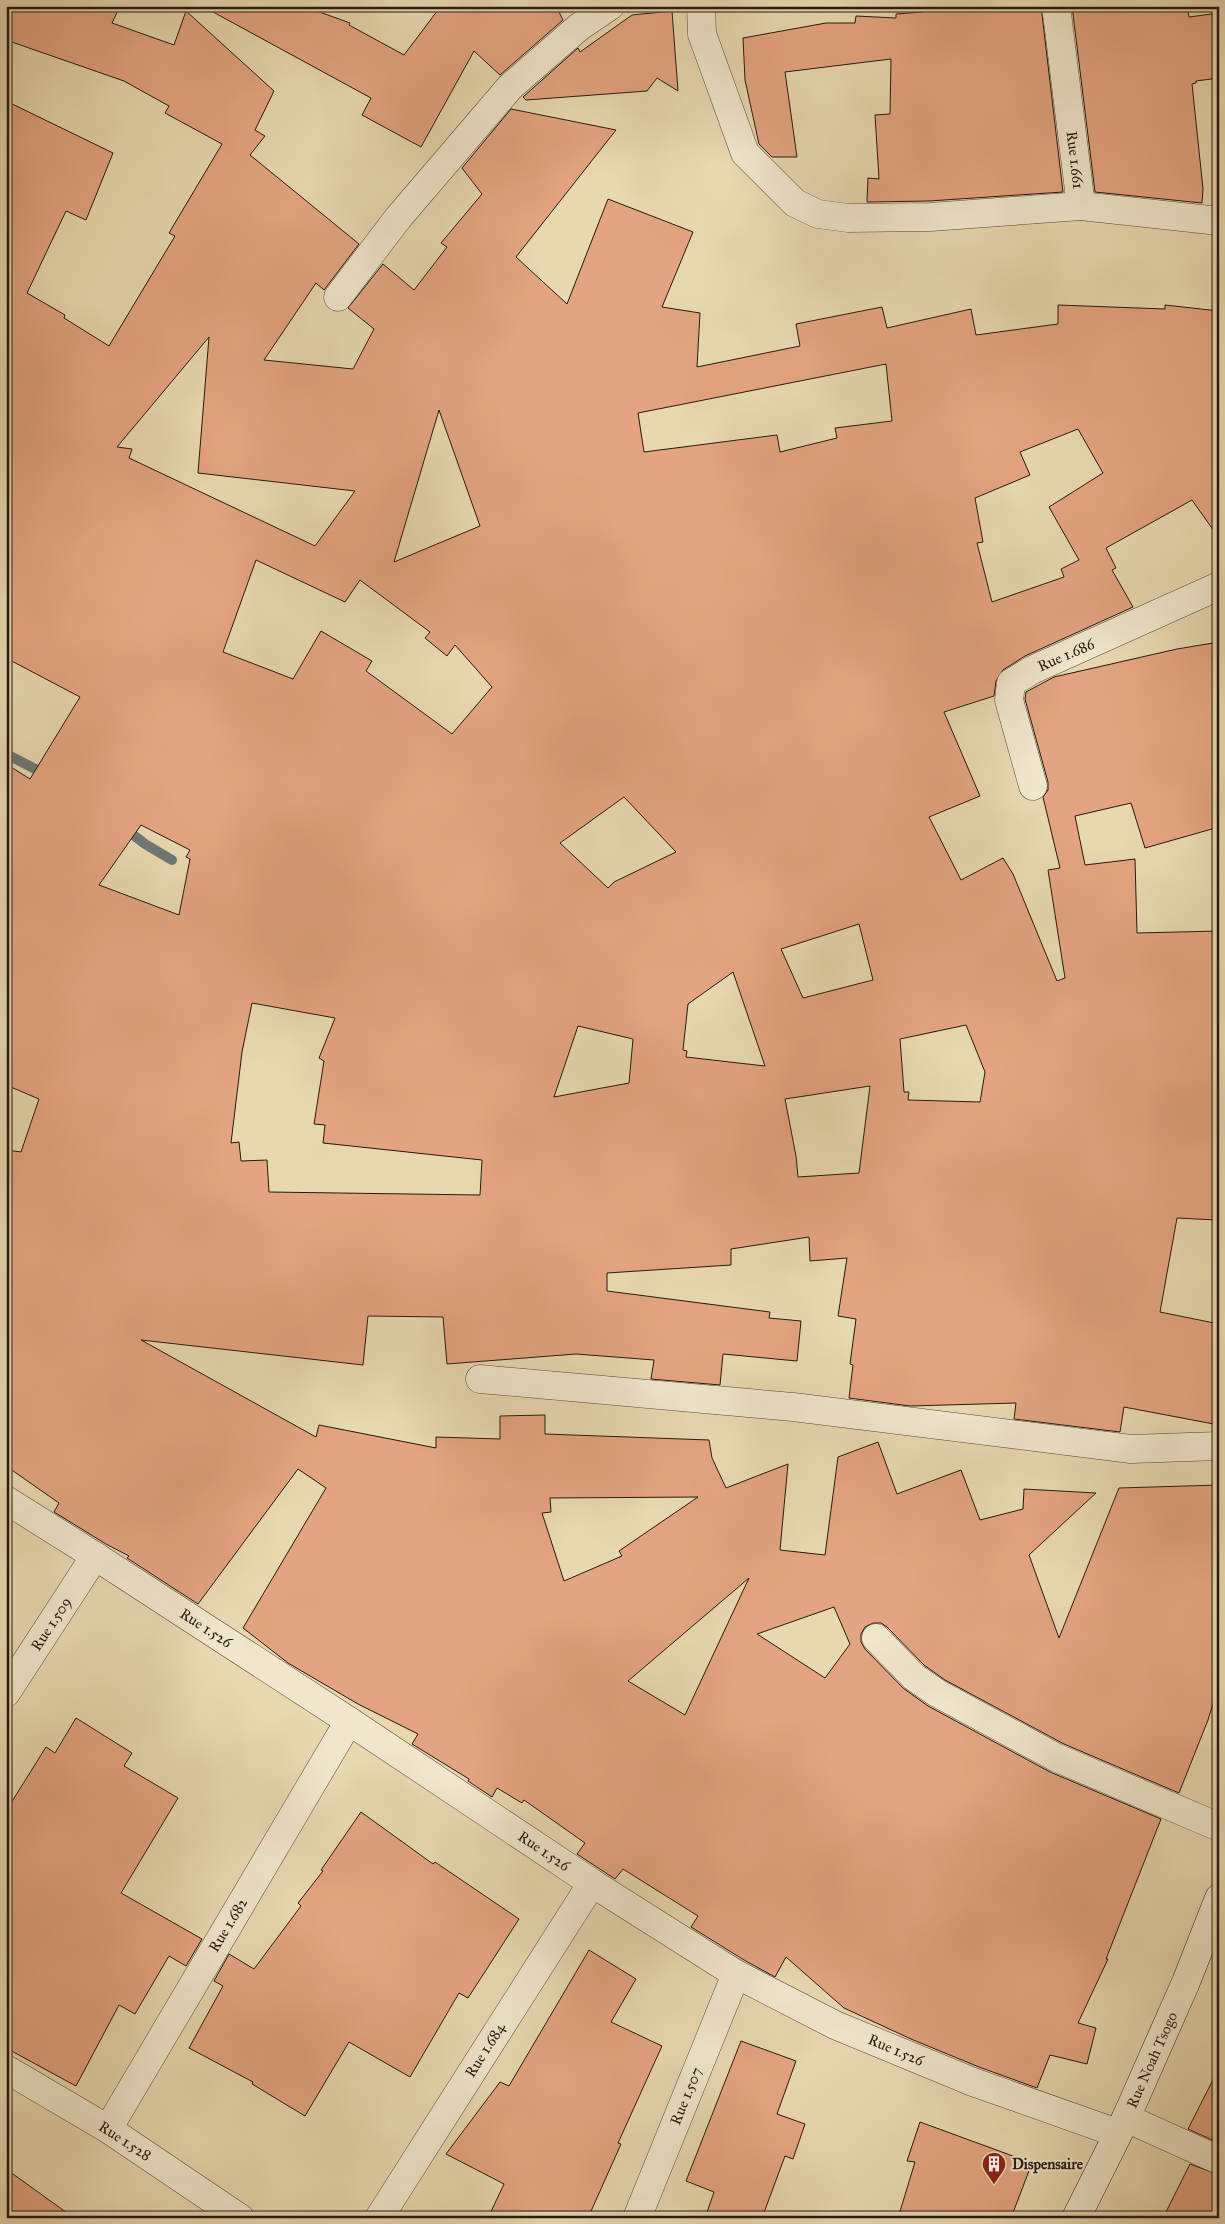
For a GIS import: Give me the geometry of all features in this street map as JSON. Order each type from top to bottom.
[{"type":"street","points":[[338,297],[398,218],[510,87],[579,27],[610,6]]},
{"type":"street","points":[[701,6],[702,34],[745,153],[795,203],[818,214],[848,218],[930,217],[1081,206]]},
{"type":"street","name":"Rue 1.661","points":[[1056,6],[1081,206],[1219,221]]},
{"type":"street","name":"Rue 1.686","points":[[1033,786],[1009,700],[1011,683],[1032,670],[1219,586]]},
{"type":"street","points":[[480,1379],[793,1407],[1131,1449],[1219,1446]]},
{"type":"street","name":"Rue 1.526","points":[[6,1500],[349,1721],[592,1883],[736,1974],[836,2025],[973,2082],[1122,2126],[1219,2160]]},
{"type":"street","name":"Rue 1.509","points":[[6,1693],[95,1556]]},
{"type":"street","points":[[876,1638],[914,1677],[937,1693],[1057,1758],[1219,1827]]},
{"type":"street","name":"Rue 1.682","points":[[108,2129],[349,1721]]},
{"type":"street","name":"Rue 1.684","points":[[379,2218],[592,1883]]},
{"type":"street","name":"Rue Noah Tsogo","points":[[1076,2218],[1122,2126],[1186,1982],[1219,1898]]},
{"type":"street","name":"Rue 1.507","points":[[637,2218],[736,1974]]},
{"type":"street","name":"Rue 1.528","points":[[6,2069],[108,2129],[240,2218]]},
{"type":"building","points":[[6,6],[120,6],[112,23],[174,45],[186,11],[274,91],[255,130],[265,136],[250,155],[359,244],[324,290],[316,283],[264,360],[353,369],[374,329],[348,308],[383,264],[414,290],[447,247],[441,243],[482,194],[462,168],[511,109],[616,130],[516,257],[567,304],[608,199],[693,232],[662,307],[700,313],[697,367],[800,346],[796,324],[882,307],[887,328],[971,309],[976,335],[1058,324],[1058,305],[1165,309],[1165,305],[1219,311],[1219,538],[1192,500],[1106,548],[1116,568],[1112,570],[1133,607],[1025,656],[1003,670],[996,681],[994,696],[944,712],[980,796],[929,817],[961,880],[1003,858],[1013,874],[1057,981],[1065,978],[1048,870],[1060,868],[1043,797],[1048,790],[1048,782],[1025,699],[1026,692],[1054,677],[1177,649],[1219,642],[1219,827],[1145,848],[1131,803],[1075,816],[1085,865],[1135,859],[1137,933],[1219,931],[1219,1078],[1214,1078],[1219,1110],[1217,1220],[1177,1218],[1160,1312],[1219,1324],[1219,1425],[1124,1407],[1120,1432],[1014,1419],[1016,1403],[910,1406],[849,1398],[853,1365],[850,1364],[856,1319],[838,1316],[847,1258],[810,1261],[809,1237],[731,1249],[731,1265],[607,1273],[607,1291],[770,1312],[769,1318],[801,1321],[797,1361],[723,1354],[720,1385],[651,1379],[654,1360],[576,1354],[447,1364],[443,1317],[368,1316],[363,1365],[141,1340],[316,1437],[319,1425],[436,1448],[436,1437],[500,1439],[500,1416],[545,1415],[545,1434],[709,1440],[712,1458],[726,1488],[788,1464],[780,1550],[825,1555],[838,1457],[878,1442],[897,1494],[961,1470],[980,1520],[1023,1509],[1024,1489],[1096,1493],[1029,1555],[1059,1638],[1119,1488],[1219,1485],[1219,1684],[1208,1720],[1179,1793],[1064,1744],[945,1680],[924,1665],[881,1623],[873,1623],[865,1627],[861,1634],[861,1642],[865,1649],[903,1688],[928,1706],[1050,1772],[1161,1819],[1106,1959],[1108,1959],[1078,2023],[1096,2028],[1087,2064],[1050,2055],[1037,2088],[911,2039],[844,2008],[786,1957],[775,1977],[691,1927],[698,1916],[623,1869],[615,1879],[577,1854],[585,1843],[524,1800],[522,1803],[497,1788],[492,1797],[468,1781],[469,1779],[412,1744],[418,1734],[358,1704],[288,1663],[243,1628],[326,1488],[298,1469],[198,1604],[127,1558],[129,1556],[54,1512],[59,1503],[6,1466],[6,1150],[21,1152],[39,1099],[6,1085],[6,764],[30,779],[80,697],[6,658],[6,101],[113,153],[86,220],[66,211],[27,293],[65,315],[64,318],[109,346],[175,236],[169,233],[222,144],[165,113],[169,106],[124,81],[6,40]],"holes":[[[209,337],[198,473],[355,491],[315,546],[129,458],[132,449],[117,447]],[[886,364],[892,421],[835,428],[837,438],[780,452],[777,435],[644,452],[638,413]],[[439,410],[480,526],[394,562]],[[1078,429],[1103,473],[1049,507],[1079,560],[1061,569],[1064,577],[992,602],[977,543],[983,542],[975,498],[1030,475],[1020,452]],[[256,560],[345,602],[360,580],[430,632],[425,638],[447,656],[455,645],[492,687],[452,734],[366,671],[372,661],[321,631],[293,679],[223,652]],[[624,797],[676,852],[614,882],[608,888],[560,843]],[[141,825],[190,850],[186,857],[190,859],[179,915],[99,885]],[[859,924],[873,980],[803,998],[781,949]],[[733,972],[765,1066],[686,1057],[687,1051],[683,1050],[688,1004]],[[252,1003],[335,1018],[319,1058],[324,1061],[314,1124],[325,1125],[323,1143],[482,1160],[480,1195],[269,1192],[267,1160],[241,1161],[239,1142],[231,1143],[242,1052]],[[966,1025],[985,1072],[980,1102],[908,1100],[909,1092],[904,1092],[900,1039]],[[578,1026],[633,1039],[629,1083],[554,1097]],[[870,1086],[859,1173],[798,1177],[785,1099]],[[698,1497],[619,1551],[622,1556],[564,1581],[542,1513],[551,1512],[550,1498]],[[749,1578],[685,1715],[628,1681]],[[834,1607],[850,1644],[825,1678],[757,1634]]]},
{"type":"building","points":[[202,6],[303,6],[350,23],[349,25],[404,55],[441,6],[556,6],[563,20],[500,75],[474,51],[421,147],[362,115],[371,98]]},
{"type":"building","points":[[923,6],[1041,6],[1063,192],[929,201],[867,202],[868,178],[879,179],[875,115],[890,114],[891,59],[785,72],[797,157],[772,157],[759,144],[745,80],[743,38],[826,23],[855,23],[856,16],[896,18],[896,14],[923,12]]},
{"type":"building","points":[[1072,6],[1187,6],[1189,17],[1219,13],[1219,78],[1196,81],[1196,83],[1192,84],[1203,189],[1202,203],[1095,192]]},
{"type":"building","points":[[672,11],[678,91],[657,78],[647,91],[526,100],[523,97],[578,48],[580,52],[632,15]]},
{"type":"building","points":[[76,1718],[132,1753],[124,1766],[178,1798],[121,1893],[202,1939],[186,1966],[169,1956],[135,2014],[119,2005],[76,2086],[6,2048],[6,1811],[46,1747],[55,1753]]},
{"type":"building","points":[[361,1812],[433,1864],[435,1862],[519,1919],[468,1998],[459,1993],[410,2077],[349,2042],[305,2116],[252,2084],[253,2082],[189,2048],[223,1986],[214,1981],[229,1954],[254,1969],[301,1906],[298,1903],[323,1871],[321,1870]]},
{"type":"building","points":[[589,1950],[636,1979],[611,2022],[662,2046],[618,2143],[621,2144],[588,2218],[488,2218],[504,2184],[446,2154],[500,2082],[509,2086]]},
{"type":"building","points":[[741,2041],[796,2061],[777,2114],[805,2124],[793,2159],[785,2156],[762,2218],[705,2218],[714,2192],[686,2181]]},
{"type":"building","points":[[1219,2068],[1219,2143],[1188,2129]]},
{"type":"building","points":[[920,2122],[1032,2163],[1011,2218],[898,2218],[915,2162],[907,2161]]},
{"type":"building","points":[[1190,2164],[1219,2175],[1219,2218],[1163,2218]]},
{"type":"building","points":[[6,2169],[74,2218],[6,2218]]},
{"type":"waterway","points":[[6,754],[47,775]]},
{"type":"waterway","points":[[123,827],[145,844],[172,860]]},
{"type":"place","name":"Dispensaire","points":[[994,2185]]}]
